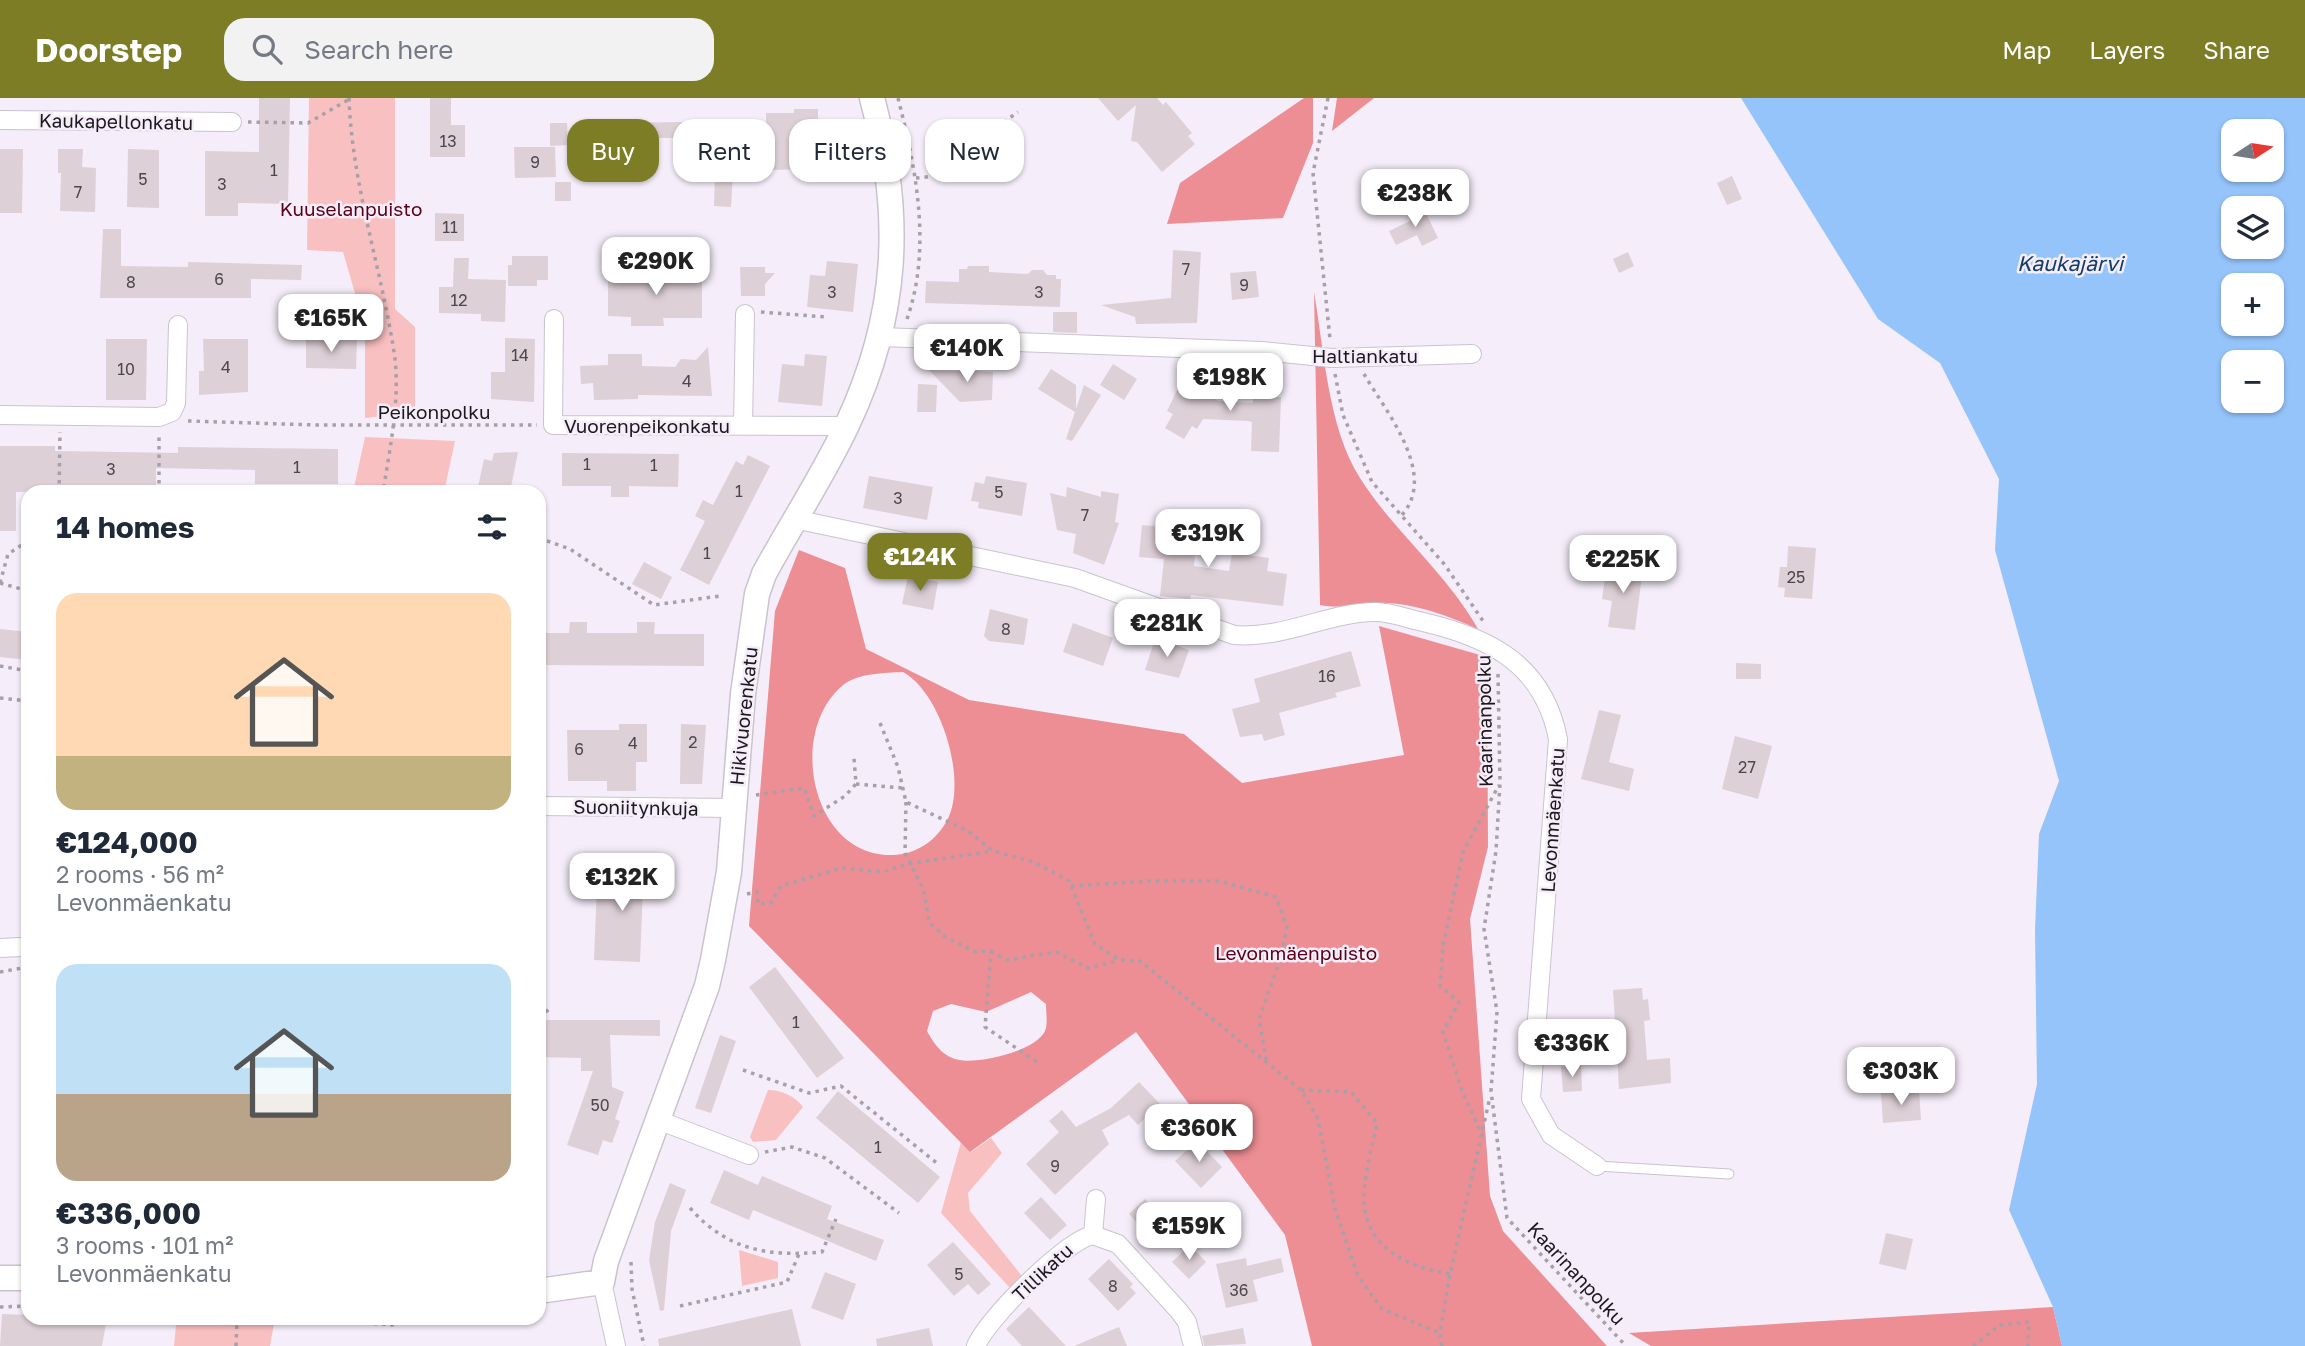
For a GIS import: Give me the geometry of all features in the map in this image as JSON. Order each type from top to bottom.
[{"type":"street","name":"Hikivuorenkatu","points":[[603,1282],[606,1261],[707,986],[745,798],[743,694],[757,594],[891,338],[893,203],[884,141],[872,98]]},
{"type":"street","name":"Kaukapellonkatu","points":[[0,120],[232,122]]},
{"type":"street","points":[[743,425],[745,314]]},
{"type":"street","name":"Vuorenpeikonkatu","points":[[554,319],[553,425],[846,426]]},
{"type":"street","points":[[0,415],[159,417],[172,411],[176,403],[178,324]]},
{"type":"street","name":"Haltiankatu","points":[[891,338],[1262,351],[1332,358],[1472,354]]},
{"type":"street","name":"Levonmäenkatu","points":[[794,519],[1075,578],[1234,635],[1260,637],[1377,612],[1448,628],[1499,649],[1537,684],[1553,710],[1558,739],[1531,1099],[1551,1135],[1597,1166]]},
{"type":"street","name":"Suoniitynkuja","points":[[546,806],[745,798]]},
{"type":"street","points":[[0,948],[21,947]]},
{"type":"street","points":[[658,1120],[749,1155]]},
{"type":"street","name":"Tillikatu","points":[[976,1346],[980,1336],[999,1312],[1072,1243],[1093,1235],[1096,1199]]},
{"type":"street","points":[[1093,1235],[1118,1244],[1179,1311],[1187,1322],[1192,1346]]},
{"type":"street","points":[[0,1278],[21,1278]]},
{"type":"street","points":[[546,1290],[603,1282],[616,1346]]},
{"type":"lane","points":[[1597,1166],[1730,1174]]},
{"type":"path","points":[[891,338],[909,313],[918,256],[919,202],[916,178],[898,98]]},
{"type":"path","name":"Kaarinanpolku","points":[[1328,98],[1313,173],[1332,358],[1343,415],[1372,482],[1445,565],[1499,649],[1500,783],[1496,851],[1484,929],[1497,1012],[1491,1091],[1507,1218],[1626,1346]]},
{"type":"path","points":[[232,122],[308,123],[349,99],[362,204],[394,355],[393,426],[384,485]]},
{"type":"path","points":[[1008,119],[1018,112]]},
{"type":"path","points":[[916,178],[925,177]]},
{"type":"path","points":[[745,314],[770,311],[826,317]]},
{"type":"path","points":[[1354,358],[1396,429],[1412,463],[1415,488],[1411,506],[1401,517]]},
{"type":"path","points":[[59,485],[60,416]]},
{"type":"path","points":[[159,417],[159,485]]},
{"type":"path","name":"Peikonpolku","points":[[159,417],[193,421],[316,425],[553,425]]},
{"type":"path","points":[[546,540],[570,549],[654,605],[720,596]]},
{"type":"path","points":[[21,546],[8,554],[0,583],[21,589]]},
{"type":"path","points":[[0,666],[21,670]]},
{"type":"path","points":[[0,698],[21,700]]},
{"type":"path","points":[[880,723],[898,767],[906,802],[903,825],[908,863],[924,891],[929,922],[944,936],[975,952],[991,951],[1006,960],[1056,952],[1088,968],[1119,960],[1140,961],[1267,1062],[1301,1090],[1318,1119],[1335,1209],[1359,1276],[1382,1309],[1440,1333]]},
{"type":"path","points":[[745,798],[804,788],[814,816],[845,796],[856,784],[854,758]]},
{"type":"path","points":[[1483,1137],[1462,1091],[1443,1032],[1459,1002],[1440,986],[1443,946],[1463,852],[1500,783]]},
{"type":"path","points":[[856,784],[903,788]]},
{"type":"path","points":[[906,802],[968,831],[993,851]]},
{"type":"path","points":[[738,895],[757,892],[758,904],[771,903],[781,886],[842,868],[882,872],[908,863],[993,851],[1034,862],[1069,881],[1095,944],[1119,960]]},
{"type":"path","points":[[1071,886],[1149,881],[1219,881],[1276,897],[1287,927],[1281,957],[1259,1019],[1267,1062]]},
{"type":"path","points":[[991,951],[985,1027],[1040,1063]]},
{"type":"path","points":[[0,972],[21,968]]},
{"type":"path","points":[[546,1009],[551,1016]]},
{"type":"path","points":[[743,1070],[809,1093],[841,1086],[938,1164]]},
{"type":"path","points":[[1301,1090],[1350,1092],[1377,1123],[1365,1212],[1384,1248],[1421,1270],[1450,1274]]},
{"type":"path","points":[[1442,1346],[1440,1333],[1450,1274],[1483,1137],[1491,1091]]},
{"type":"path","points":[[749,1155],[792,1147],[825,1158],[899,1213]]},
{"type":"path","points":[[690,1208],[706,1226],[736,1245],[799,1254],[822,1252],[836,1219]]},
{"type":"path","points":[[632,1250],[632,1289],[644,1346]]},
{"type":"path","points":[[681,1306],[788,1282],[799,1254]]},
{"type":"path","points":[[0,1307],[21,1306]]},
{"type":"path","points":[[1973,1346],[2000,1325],[2029,1322],[2028,1346]]},
{"type":"path","points":[[236,1346],[237,1325]]},
{"type":"green space","name":"Kuuselanpuisto","points":[[309,98],[395,98],[395,309],[415,327],[415,413],[365,418],[365,328],[343,252],[307,250]]},
{"type":"green space","points":[[1304,98],[1313,98],[1313,143],[1283,218],[1167,224],[1180,183]]},
{"type":"green space","points":[[1337,98],[1374,98],[1332,131]]},
{"type":"green space","points":[[1314,292],[1334,412],[1349,458],[1374,498],[1436,570],[1478,629],[1417,607],[1392,603],[1320,605]]},
{"type":"green space","points":[[365,437],[455,441],[446,485],[355,485]]},
{"type":"green space","name":"Levonmäenpuisto","points":[[799,550],[845,568],[866,649],[969,700],[1184,734],[1242,783],[1404,755],[1379,626],[1487,657],[1488,847],[1470,919],[1490,1196],[1503,1231],[1607,1346],[1312,1346],[1285,1235],[1136,1032],[970,1152],[749,926],[775,611]],"holes":[[[903,672],[917,683],[930,699],[940,719],[953,765],[954,787],[952,807],[945,824],[935,837],[916,850],[893,855],[866,851],[843,837],[827,816],[817,790],[812,761],[815,733],[825,707],[842,686],[863,676]],[[1031,992],[1046,1004],[1046,1028],[1040,1038],[1019,1050],[993,1058],[959,1060],[944,1053],[927,1031],[933,1011],[951,1004],[986,1012]]]},
{"type":"green space","points":[[768,1090],[787,1094],[803,1107],[776,1140],[753,1142],[750,1137]]},
{"type":"green space","points":[[991,1138],[1002,1153],[968,1193],[970,1211],[1022,1276],[1010,1288],[941,1213],[961,1142],[971,1152]]},
{"type":"green space","points":[[739,1250],[778,1262],[778,1278],[742,1286]]},
{"type":"green space","points":[[2053,1307],[2062,1346],[1651,1346],[1629,1333]]},
{"type":"green space","points":[[176,1325],[274,1325],[270,1346],[174,1346]]},
{"type":"water","name":"Kaukajärvi","points":[[1741,98],[2305,98],[2305,1346],[2062,1346],[2053,1307],[2009,1210],[2037,1084],[2035,930],[2039,834],[2059,781],[1995,550],[1999,479],[1940,363],[1878,319]]},
{"type":"building","points":[[259,98],[290,98],[288,204],[238,203],[238,216],[205,216],[205,151],[259,152]]},
{"type":"building","points":[[430,98],[451,98],[451,125],[465,125],[465,157],[430,157]]},
{"type":"building","points":[[1098,98],[1157,98],[1163,105],[1166,102],[1192,133],[1188,136],[1195,144],[1162,172],[1137,142],[1131,141],[1136,105],[1118,121]]},
{"type":"building","points":[[794,109],[818,109],[818,119],[789,119],[789,169],[775,170],[775,119],[766,119],[766,113],[794,113]]},
{"type":"building","points":[[659,122],[673,122],[673,138],[659,138]]},
{"type":"building","points":[[550,123],[567,123],[567,145],[550,146]]},
{"type":"building","points":[[514,147],[555,147],[556,177],[515,178]]},
{"type":"building","points":[[0,149],[23,149],[22,213],[0,213]]},
{"type":"building","points":[[58,149],[83,149],[82,167],[96,168],[95,212],[60,211],[61,173],[58,173]]},
{"type":"building","points":[[128,149],[159,150],[159,208],[127,207]]},
{"type":"building","points":[[1732,176],[1742,199],[1727,205],[1717,183]]},
{"type":"building","points":[[555,182],[571,182],[571,201],[555,201]]},
{"type":"building","points":[[715,182],[732,182],[731,207],[714,206]]},
{"type":"building","points":[[1423,207],[1438,238],[1422,246],[1417,235],[1396,245],[1389,231],[1410,221],[1408,215]]},
{"type":"building","points":[[435,213],[464,214],[464,241],[435,241]]},
{"type":"building","points":[[103,229],[121,229],[121,266],[188,267],[188,262],[302,265],[301,280],[251,279],[251,298],[100,298]]},
{"type":"building","points":[[1173,250],[1201,252],[1197,323],[1136,324],[1135,317],[1101,305],[1171,298]]},
{"type":"building","points":[[1628,252],[1634,266],[1619,273],[1613,259]]},
{"type":"building","points":[[512,256],[548,256],[548,280],[537,280],[537,286],[508,286],[508,265],[512,265]]},
{"type":"building","points":[[454,258],[469,258],[468,279],[506,280],[505,322],[481,321],[481,314],[439,313],[439,287],[453,287]]},
{"type":"building","points":[[827,261],[858,264],[853,312],[807,307],[810,275],[825,276]]},
{"type":"building","points":[[968,266],[989,266],[989,272],[1028,274],[1032,270],[1043,270],[1047,275],[1056,275],[1056,279],[1061,279],[1060,307],[925,303],[926,281],[959,282],[959,269],[967,269]]},
{"type":"building","points":[[740,267],[765,267],[765,273],[775,273],[765,284],[765,296],[741,296]]},
{"type":"building","points":[[675,268],[702,268],[702,318],[663,318],[664,326],[631,326],[631,317],[608,316],[608,274],[675,275]]},
{"type":"building","points":[[1256,271],[1259,297],[1232,300],[1230,273]]},
{"type":"building","points":[[1053,312],[1077,312],[1077,333],[1053,332]]},
{"type":"building","points":[[505,338],[535,339],[534,402],[491,399],[491,372],[505,372]]},
{"type":"building","points":[[106,339],[147,339],[146,400],[106,400]]},
{"type":"building","points":[[203,339],[248,339],[248,392],[199,395],[199,371],[204,371]]},
{"type":"building","points":[[306,339],[357,340],[356,369],[306,368]]},
{"type":"building","points":[[708,347],[712,396],[638,395],[638,399],[594,400],[593,383],[581,384],[580,366],[608,365],[608,354],[642,354],[642,366],[675,367],[681,359],[696,360]]},
{"type":"building","points":[[805,354],[827,356],[822,406],[778,402],[782,364],[804,366]]},
{"type":"building","points":[[1113,364],[1137,379],[1124,400],[1100,385]]},
{"type":"building","points":[[968,366],[974,371],[993,372],[992,400],[960,402],[929,370],[963,371]]},
{"type":"building","points":[[1051,369],[1076,385],[1076,409],[1084,385],[1101,395],[1072,441],[1066,439],[1075,412],[1038,389]]},
{"type":"building","points":[[1182,380],[1218,401],[1253,403],[1253,381],[1276,382],[1275,397],[1281,397],[1279,452],[1251,451],[1252,422],[1248,421],[1203,419],[1197,429],[1192,426],[1184,439],[1165,428],[1173,414],[1167,411]]},
{"type":"building","points":[[918,384],[937,385],[936,412],[917,412]]},
{"type":"building","points":[[0,446],[55,446],[55,451],[178,453],[178,447],[338,449],[338,484],[255,484],[255,470],[156,468],[156,485],[21,485],[21,492],[16,492],[16,531],[0,531]]},
{"type":"building","points":[[518,452],[511,485],[478,485],[484,459],[492,461],[494,453]]},
{"type":"building","points":[[562,453],[679,454],[678,487],[629,486],[629,497],[611,497],[611,486],[562,486]]},
{"type":"building","points":[[748,455],[770,466],[709,585],[680,570],[705,521],[695,516],[703,500],[713,505],[736,461],[743,465]]},
{"type":"building","points":[[869,476],[933,487],[927,520],[863,508]]},
{"type":"building","points":[[986,476],[1027,483],[1022,516],[978,508],[979,502],[971,501],[975,482],[984,484]]},
{"type":"building","points":[[1067,487],[1101,497],[1101,491],[1119,494],[1115,522],[1119,523],[1104,565],[1073,553],[1076,534],[1057,530],[1050,493],[1066,497]]},
{"type":"building","points":[[1174,518],[1198,521],[1194,566],[1229,571],[1232,553],[1269,558],[1267,571],[1287,574],[1283,606],[1191,595],[1190,599],[1160,596],[1164,559],[1139,557],[1142,525],[1173,528]]},
{"type":"building","points":[[1788,546],[1816,548],[1812,599],[1784,597],[1785,588],[1778,587],[1780,567],[1787,567]]},
{"type":"building","points":[[644,562],[672,577],[661,599],[632,584]]},
{"type":"building","points":[[1607,563],[1643,568],[1635,630],[1608,627],[1612,601],[1602,599]]},
{"type":"building","points":[[908,576],[938,582],[933,610],[902,604]]},
{"type":"building","points":[[990,609],[1028,619],[1024,645],[989,641],[984,636]]},
{"type":"building","points":[[570,622],[587,622],[587,633],[637,633],[637,622],[655,622],[654,634],[704,634],[704,666],[546,665],[546,633],[569,633]]},
{"type":"building","points":[[1073,623],[1113,638],[1103,666],[1063,652]]},
{"type":"building","points":[[0,629],[21,631],[21,659],[0,657]]},
{"type":"building","points":[[1162,640],[1189,650],[1179,678],[1145,670],[1154,642],[1160,644]]},
{"type":"building","points":[[1351,651],[1361,686],[1335,693],[1337,697],[1279,713],[1285,735],[1264,741],[1262,734],[1240,737],[1232,709],[1260,702],[1254,679]]},
{"type":"building","points":[[1736,663],[1761,664],[1761,679],[1736,679]]},
{"type":"building","points":[[1599,710],[1621,715],[1609,762],[1634,769],[1629,791],[1581,779]]},
{"type":"building","points":[[619,724],[647,724],[647,762],[636,762],[636,791],[607,791],[607,781],[568,781],[567,730],[619,730]]},
{"type":"building","points":[[681,724],[706,725],[702,784],[680,784]]},
{"type":"building","points":[[1735,736],[1772,746],[1758,799],[1722,789]]},
{"type":"building","points":[[618,861],[655,862],[655,888],[643,887],[640,962],[594,960],[597,885],[617,886]]},
{"type":"building","points":[[775,967],[844,1058],[817,1078],[749,987]]},
{"type":"building","points":[[1642,988],[1643,1000],[1648,999],[1650,1020],[1644,1021],[1647,1060],[1670,1058],[1671,1083],[1619,1089],[1617,1052],[1581,1055],[1580,1039],[1616,1036],[1613,990]]},
{"type":"building","points":[[546,1020],[660,1020],[660,1036],[610,1035],[612,1087],[624,1092],[615,1119],[620,1121],[612,1143],[603,1140],[598,1155],[567,1145],[593,1071],[581,1071],[581,1058],[546,1057]]},
{"type":"building","points":[[720,1035],[736,1041],[711,1113],[695,1108]]},
{"type":"building","points":[[1581,1065],[1582,1091],[1563,1092],[1561,1067]]},
{"type":"building","points":[[1139,1082],[1160,1104],[1138,1125],[1129,1115],[1102,1130],[1109,1144],[1055,1195],[1026,1164],[1059,1132],[1049,1121],[1062,1110],[1076,1127],[1111,1108]]},
{"type":"building","points":[[838,1091],[940,1177],[918,1203],[816,1118]]},
{"type":"building","points":[[1919,1091],[1921,1120],[1883,1123],[1881,1093]]},
{"type":"building","points":[[1197,1141],[1222,1167],[1201,1188],[1175,1161]]},
{"type":"building","points":[[724,1170],[758,1185],[762,1176],[832,1206],[827,1219],[884,1240],[876,1261],[753,1210],[749,1220],[710,1203]]},
{"type":"building","points":[[670,1183],[686,1190],[671,1231],[664,1310],[660,1311],[649,1260],[655,1222]]},
{"type":"building","points":[[1041,1197],[1067,1225],[1050,1240],[1024,1213]]},
{"type":"building","points":[[1145,1199],[1159,1214],[1143,1229],[1129,1214]]},
{"type":"building","points":[[1886,1233],[1913,1239],[1906,1270],[1879,1264]]},
{"type":"building","points":[[953,1242],[991,1284],[978,1295],[968,1284],[954,1296],[927,1265]]},
{"type":"building","points":[[1190,1245],[1206,1262],[1189,1279],[1172,1262]]},
{"type":"building","points":[[1246,1258],[1247,1266],[1281,1258],[1284,1272],[1253,1280],[1258,1301],[1226,1308],[1216,1264]]},
{"type":"building","points":[[1109,1259],[1133,1284],[1130,1287],[1136,1293],[1118,1311],[1088,1279]]},
{"type":"building","points":[[825,1272],[856,1284],[843,1320],[811,1308]]},
{"type":"building","points":[[1029,1307],[1066,1346],[1022,1346],[1006,1329]]},
{"type":"building","points":[[792,1309],[801,1346],[659,1346],[658,1339]]},
{"type":"building","points":[[2,1314],[21,1315],[21,1325],[106,1325],[102,1346],[0,1346]]},
{"type":"building","points":[[1119,1327],[1127,1346],[1074,1346]]},
{"type":"building","points":[[929,1328],[933,1346],[877,1346],[876,1339]]},
{"type":"building","points":[[1243,1328],[1246,1344],[1204,1346],[1202,1336]]}]
